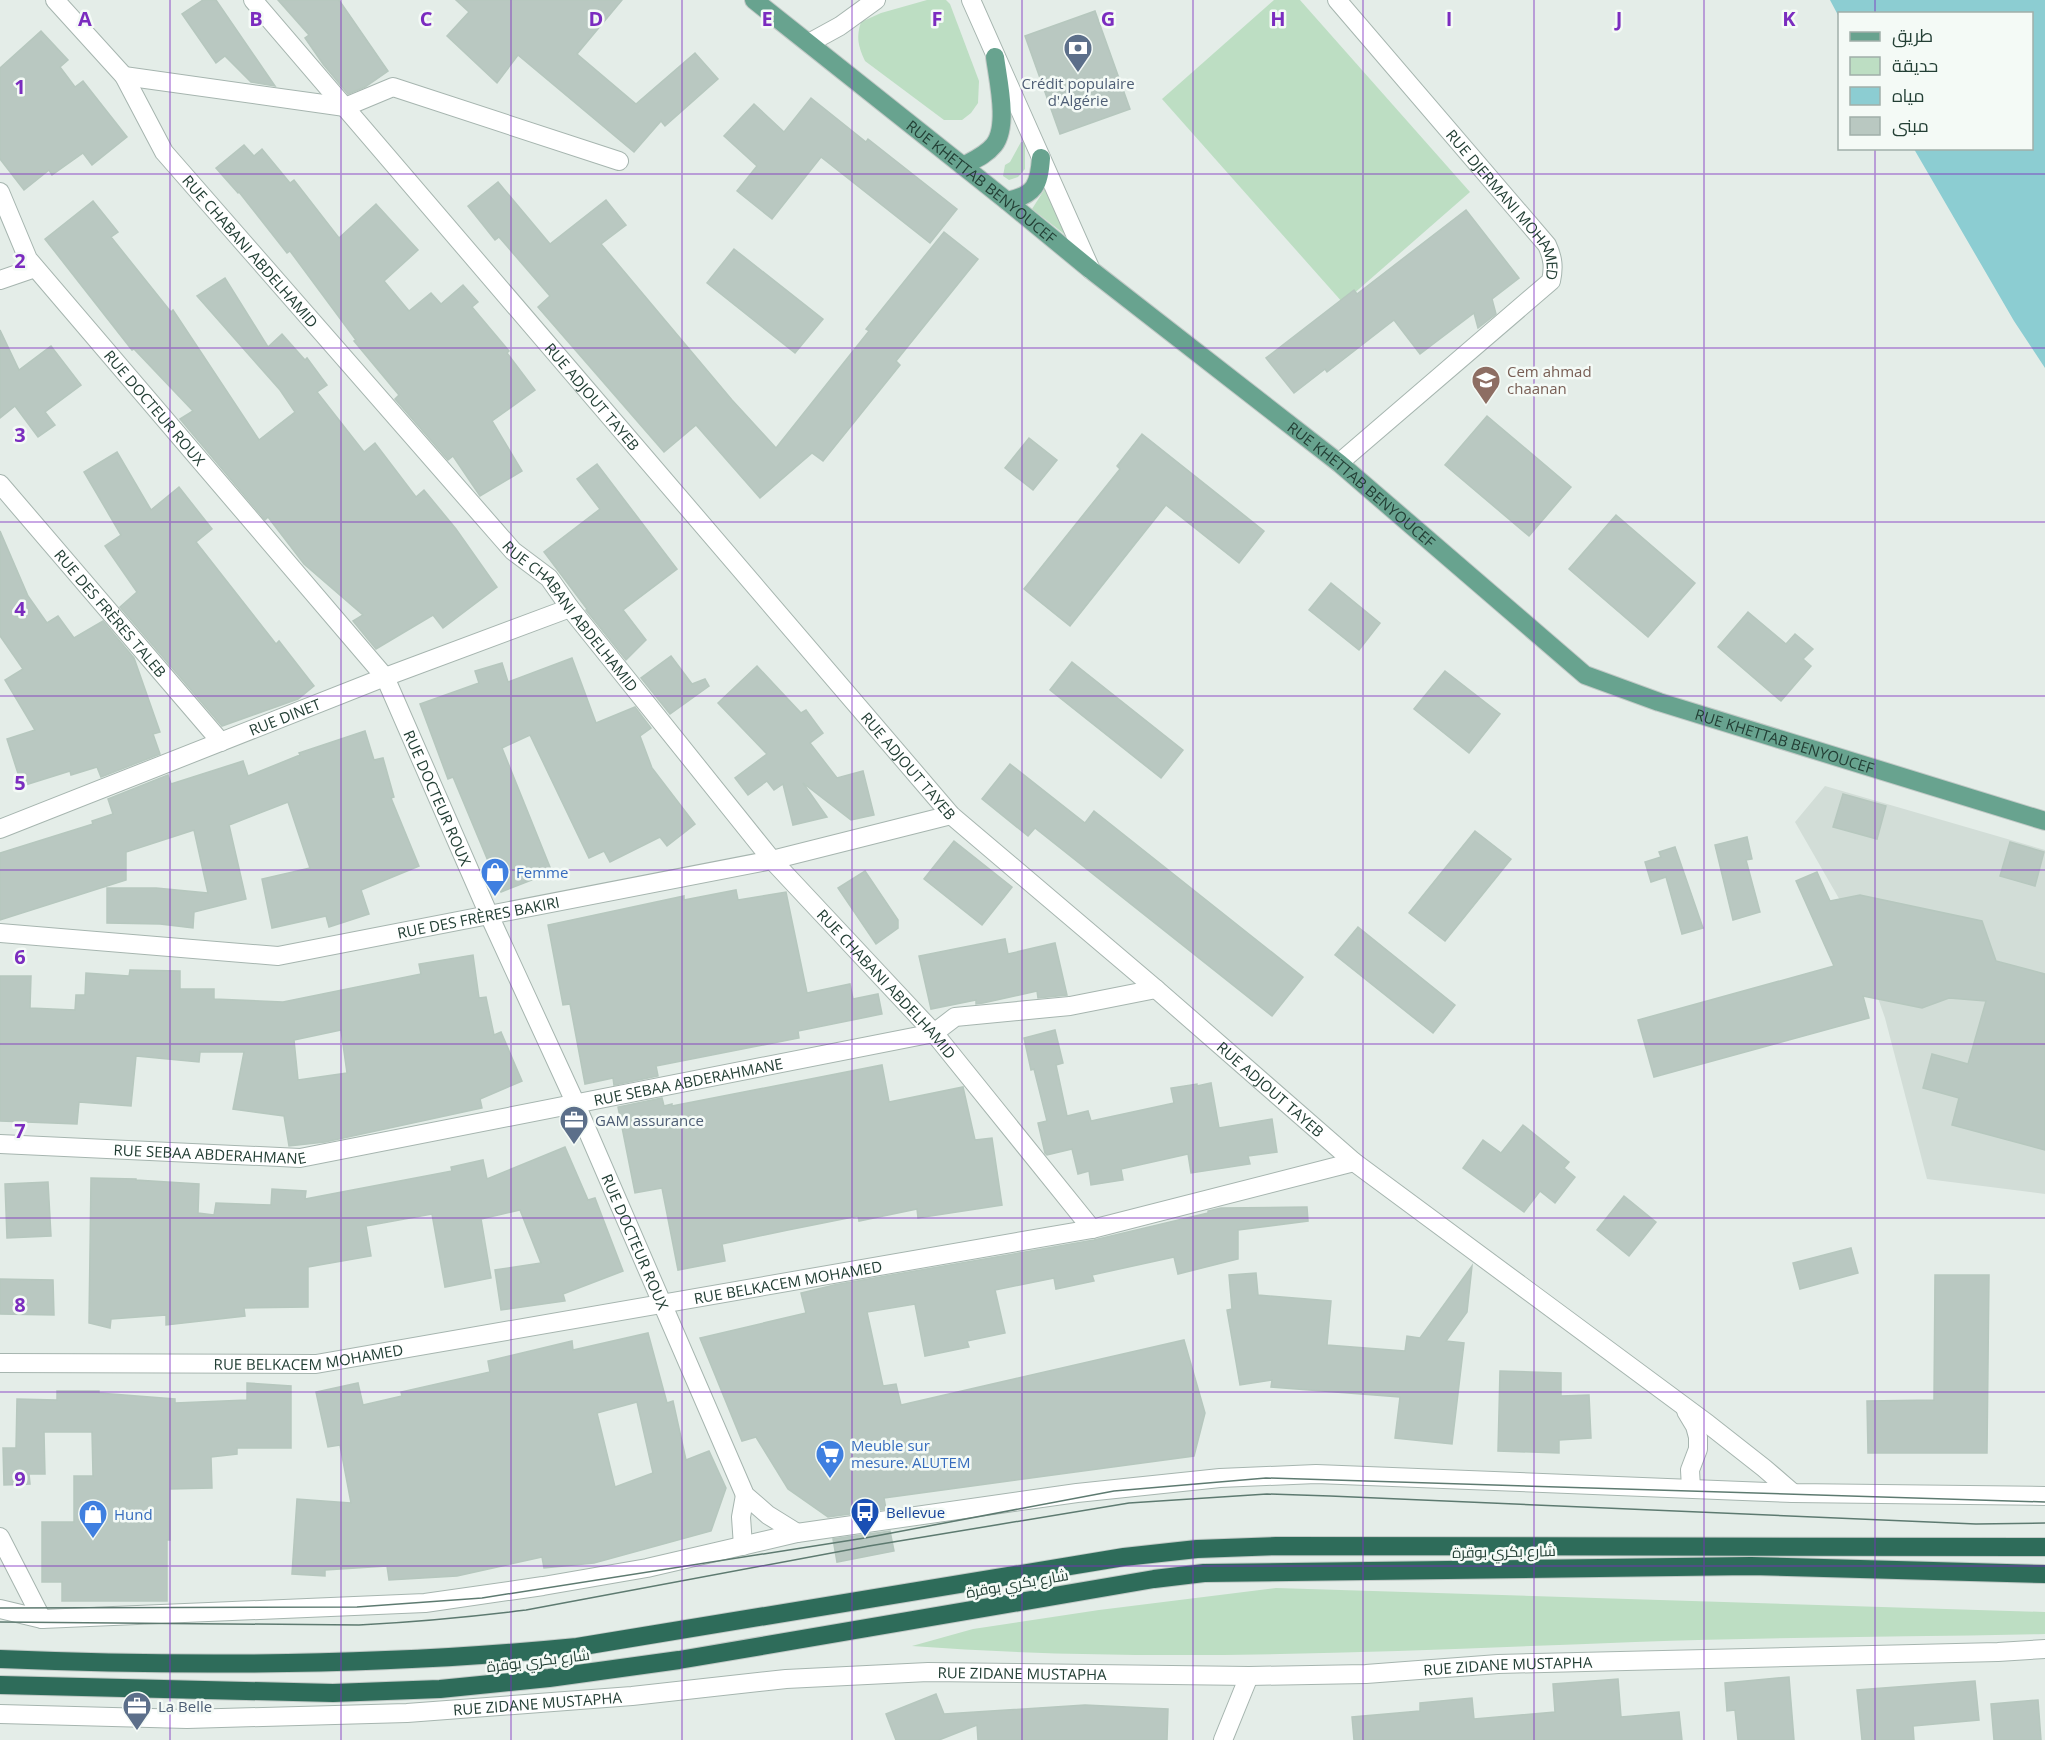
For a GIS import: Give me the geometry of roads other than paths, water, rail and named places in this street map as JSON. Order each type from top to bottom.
[{"type":"highway","name":"شارع بكري بوقرة","points":[[0,1659],[98,1663],[289,1663],[410,1660],[519,1653],[686,1631],[1124,1557],[1197,1549],[1276,1546],[2045,1547]]},
{"type":"highway","name":"شارع بكري بوقرة","points":[[0,1685],[333,1693],[440,1689],[549,1678],[680,1660],[1143,1580],[1204,1573],[1751,1566],[2045,1574]]},
{"type":"main road","name":"RUE KHETTAB BENYOUCEF","points":[[754,0],[1091,270],[1339,463],[1585,675],[1659,702],[2045,820]]},
{"type":"main road","points":[[963,166],[984,155],[998,140],[1002,111],[995,57]]},
{"type":"main road","points":[[1007,201],[1028,195],[1034,189],[1039,180],[1041,158]]},
{"type":"street","name":"RUE CHABANI ABDELHAMID","points":[[55,0],[124,76],[164,152],[513,551],[549,578],[570,608],[772,860],[934,1033],[1092,1229]]},
{"type":"street","name":"RUE ADJOUT TAYEB","points":[[253,0],[951,815],[1156,989],[1354,1162],[1764,1468],[1793,1493]]},
{"type":"street","points":[[809,44],[840,26],[876,0]]},
{"type":"street","points":[[972,0],[995,57],[1091,270]]},
{"type":"street","name":"RUE DJERMANI MOHAMED","points":[[1337,0],[1547,244],[1554,270],[1551,281],[1339,463]]},
{"type":"street","points":[[124,76],[345,107],[393,87],[619,161]]},
{"type":"street","name":"RUE DOCTEUR ROUX","points":[[0,192],[28,259],[35,268],[386,677],[489,915],[575,1102],[745,1495],[768,1515],[796,1533]]},
{"type":"street","points":[[0,280],[35,268]]},
{"type":"street","name":"RUE DES FRÈRES TALEB","points":[[0,484],[221,742]]},
{"type":"street","name":"RUE DINET","points":[[0,829],[386,677],[570,608]]},
{"type":"street","name":"RUE DES FRÈRES BAKIRI","points":[[0,933],[278,956],[772,860],[951,815]]},
{"type":"street","name":"RUE SEBAA ABDERAHMANE","points":[[0,1144],[300,1158],[934,1033],[955,1017],[1070,1006],[1156,989]]},
{"type":"street","name":"RUE BELKACEM MOHAMED","points":[[0,1363],[316,1364],[1092,1229],[1354,1162]]},
{"type":"street","name":"RUE ADJOUT TAYEB","points":[[1683,1407],[1690,1416],[1698,1437],[1698,1449],[1690,1470],[1691,1488]]},
{"type":"street","points":[[0,1609],[42,1619],[425,1603],[596,1578],[796,1533],[1077,1493],[1220,1478],[1316,1474],[1793,1493],[2045,1496]]},
{"type":"street","points":[[743,1546],[741,1517],[745,1495]]},
{"type":"street","points":[[0,1537],[42,1619]]},
{"type":"street","name":"RUE ZIDANE MUSTAPHA","points":[[0,1714],[188,1719],[407,1713],[632,1696],[786,1679],[928,1672],[1249,1676],[1366,1674],[1498,1664],[1998,1653],[2045,1649]]},
{"type":"street","points":[[1223,1740],[1249,1676]]},
{"type":"water","points":[[1830,0],[2045,0],[2045,368],[2014,321],[1915,150],[2033,150],[2033,12],[1838,12],[1838,15]]},
{"type":"tram line","points":[[0,1608],[357,1607],[482,1598],[865,1538],[1114,1491],[1266,1478],[2045,1502]]},
{"type":"tram line","points":[[0,1622],[359,1625],[463,1617],[526,1610],[869,1546],[1129,1503],[1267,1494],[1976,1524],[2045,1523]]},
{"type":"place","name":"Crédit populaire d'Algérie","points":[[1078,74]]},
{"type":"place","name":"Cem ahmad chaanan","points":[[1486,406]]},
{"type":"place","name":"Femme","points":[[495,898]]},
{"type":"place","name":"GAM assurance","points":[[574,1146]]},
{"type":"place","name":"Meuble sur mesure. ALUTEM","points":[[830,1480]]},
{"type":"place","name":"Bellevue","points":[[865,1538]]},
{"type":"place","name":"Hund","points":[[93,1540]]},
{"type":"place","name":"La Belle","points":[[137,1732]]}]
